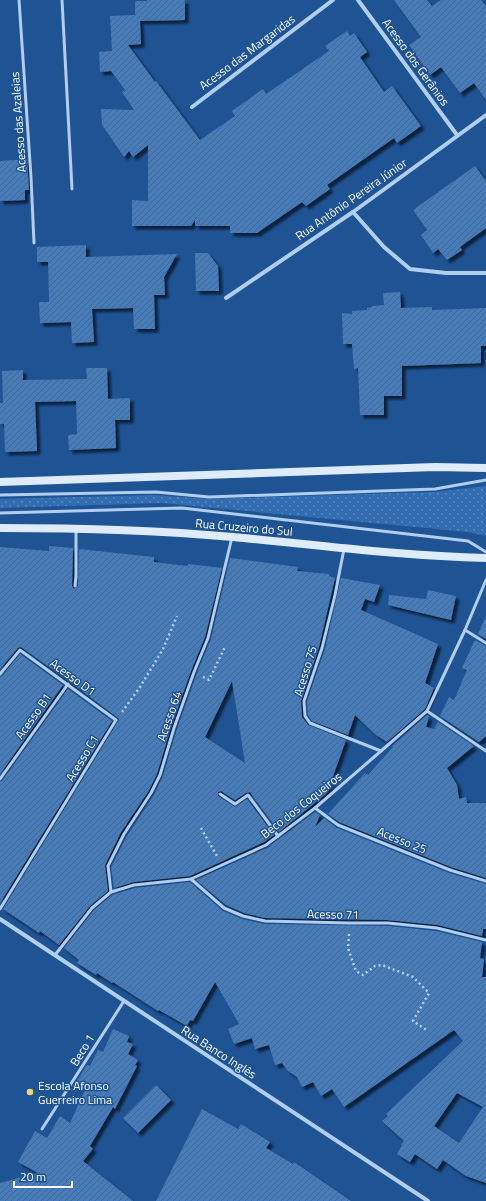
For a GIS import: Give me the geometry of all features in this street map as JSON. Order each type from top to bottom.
[{"type":"main road","points":[[0,482],[434,466],[486,468]]},
{"type":"main road","name":"Rua Cruzeiro do Sul","points":[[0,528],[76,528],[232,537],[344,549],[486,558]]},
{"type":"street","name":"Acesso das Margaridas","points":[[192,106],[333,0]]},
{"type":"street","name":"Acesso dos Gerânios","points":[[358,0],[457,135]]},
{"type":"street","name":"Rua Antônio Pereira Júnior","points":[[226,298],[353,212],[486,115]]},
{"type":"street","points":[[353,212],[384,247],[410,269],[446,273],[486,273]]},
{"type":"street","name":"Rua Banco Inglês","points":[[0,919],[428,1201]]},
{"type":"lane","name":"Acesso das Azaleias","points":[[19,0],[34,243]]},
{"type":"lane","points":[[62,0],[72,189]]},
{"type":"lane","points":[[0,495],[156,492],[209,497],[435,489],[486,480]]},
{"type":"lane","points":[[0,513],[182,508],[468,541],[486,552]]},
{"type":"lane","points":[[75,586],[76,528]]},
{"type":"lane","name":"Acesso 64","points":[[111,892],[108,866],[124,834],[151,793],[160,776],[174,728],[208,638],[232,537]]},
{"type":"lane","name":"Acesso 75","points":[[344,549],[335,596],[322,648],[304,701],[305,716],[310,723],[381,751]]},
{"type":"lane","name":"Beco dos Coqueiros","points":[[55,955],[92,908],[111,892],[134,884],[191,879],[266,845],[315,808],[427,711],[465,630],[486,580]]},
{"type":"lane","points":[[465,630],[486,643]]},
{"type":"lane","name":"Acesso D1","points":[[0,674],[20,650],[116,720]]},
{"type":"lane","name":"Acesso B1","points":[[0,779],[68,684]]},
{"type":"lane","points":[[427,711],[486,751]]},
{"type":"lane","name":"Acesso C1","points":[[0,909],[116,720]]},
{"type":"lane","points":[[220,794],[235,804],[248,795],[278,836]]},
{"type":"lane","name":"Acesso 25","points":[[315,808],[338,825],[450,870],[486,881]]},
{"type":"lane","name":"Acesso 71","points":[[191,879],[224,908],[243,916],[265,921],[349,923],[388,922],[437,928],[486,940]]},
{"type":"lane","name":"Beco 1","points":[[42,1129],[124,1001]]},
{"type":"path","points":[[116,720],[140,687],[163,649],[177,616]]},
{"type":"path","points":[[194,672],[209,680],[225,647]]},
{"type":"path","points":[[201,828],[222,865]]},
{"type":"path","points":[[349,923],[348,948],[356,972],[363,975],[375,966],[382,964],[413,977],[429,993],[413,1021],[428,1031]]},
{"type":"shaded area","points":[[486,486],[486,536],[468,532],[163,503],[0,508],[0,499],[154,495],[208,499],[435,492]]},
{"type":"building","points":[[185,0],[185,20],[140,21],[141,44],[128,45],[200,140],[235,116],[232,111],[263,89],[266,94],[329,51],[325,46],[347,31],[350,36],[354,33],[367,52],[360,57],[384,92],[392,86],[421,126],[397,143],[394,138],[327,185],[330,189],[306,206],[302,202],[257,233],[230,233],[230,226],[195,226],[195,220],[191,226],[132,226],[132,200],[148,201],[148,145],[133,157],[129,151],[124,157],[102,125],[101,109],[134,110],[122,92],[125,90],[111,71],[100,72],[99,52],[112,51],[110,16],[135,15],[135,1]]},
{"type":"building","points":[[394,0],[427,0],[432,6],[441,0],[481,0],[486,6],[486,100],[474,83],[460,93],[441,67],[430,75],[409,45],[421,37]]},
{"type":"building","points":[[27,159],[29,190],[25,190],[25,200],[0,201],[0,161]]},
{"type":"building","points":[[475,166],[486,181],[486,228],[460,247],[462,250],[447,260],[438,249],[433,253],[421,235],[427,230],[413,210]]},
{"type":"building","points":[[86,245],[86,257],[177,254],[164,277],[165,295],[154,295],[155,329],[134,329],[133,308],[92,309],[94,342],[72,343],[71,322],[40,323],[39,302],[49,302],[48,262],[37,262],[37,247]]},
{"type":"building","points":[[195,253],[208,253],[218,266],[219,291],[196,291]]},
{"type":"building","points":[[400,292],[401,308],[432,307],[432,310],[486,308],[486,346],[481,346],[481,363],[402,366],[402,396],[384,396],[384,415],[360,415],[358,368],[354,369],[352,344],[343,344],[342,313],[352,314],[352,311],[367,310],[367,308],[372,307],[371,306],[384,305],[383,293]]},
{"type":"building","points":[[86,368],[107,368],[108,399],[130,398],[130,420],[115,420],[116,448],[69,450],[68,435],[77,434],[76,401],[35,402],[37,451],[5,452],[4,424],[0,424],[0,403],[3,403],[2,371],[23,370],[23,380],[87,379]]},
{"type":"building","points":[[49,546],[73,548],[72,586],[74,589],[78,586],[79,549],[154,557],[154,562],[222,568],[205,637],[171,727],[157,774],[148,792],[121,832],[105,865],[108,891],[90,906],[59,945],[40,931],[39,933],[3,909],[119,720],[70,682],[21,647],[18,648],[0,669],[0,547],[49,551]]},
{"type":"building","points":[[230,558],[298,567],[297,571],[329,574],[329,576],[335,578],[319,647],[301,701],[302,717],[308,725],[346,740],[327,793],[279,832],[250,792],[235,800],[221,791],[218,792],[218,796],[235,807],[247,799],[274,835],[264,842],[190,876],[134,882],[114,888],[111,867],[127,836],[154,795],[163,776],[177,729],[211,639]],"holes":[[[232,681],[245,763],[205,737]]]},
{"type":"building","points":[[341,578],[380,585],[374,602],[365,599],[361,610],[438,644],[425,683],[434,688],[425,709],[387,742],[376,735],[355,715],[348,735],[312,721],[308,715],[307,701],[325,649]]},
{"type":"building","points":[[428,590],[456,596],[451,620],[388,605],[389,595],[426,599]]},
{"type":"building","points":[[486,616],[486,639],[478,634]]},
{"type":"building","points":[[475,640],[486,646],[486,736],[479,742],[440,716],[449,697],[454,700],[467,670],[462,668]]},
{"type":"building","points":[[20,654],[63,685],[0,774],[0,677]]},
{"type":"building","points":[[68,689],[112,721],[0,903],[0,782]]},
{"type":"building","points":[[427,715],[429,716],[426,727],[434,729],[438,722],[474,746],[447,768],[457,785],[459,799],[466,797],[467,803],[486,803],[486,878],[451,867],[339,822],[328,814],[365,773],[368,775],[393,747],[392,746]]},
{"type":"building","points":[[315,812],[320,815],[315,827],[324,818],[337,828],[449,873],[486,884],[486,929],[483,929],[482,936],[438,925],[388,920],[265,918],[244,913],[226,905],[196,880],[267,848]]},
{"type":"building","points":[[190,882],[223,911],[242,919],[264,924],[388,926],[436,931],[482,942],[480,958],[484,959],[482,977],[486,977],[486,1183],[466,1176],[443,1160],[437,1169],[415,1154],[410,1162],[397,1154],[404,1141],[382,1121],[388,1116],[386,1114],[463,1041],[454,1030],[344,1107],[332,1089],[321,1096],[313,1082],[302,1087],[297,1077],[288,1071],[282,1063],[275,1065],[269,1045],[255,1049],[252,1038],[234,1044],[228,1029],[239,1024],[215,982],[193,1021],[190,1020],[187,1026],[159,1010],[158,1011],[113,982],[112,983],[97,973],[96,975],[77,963],[79,960],[64,948],[94,910],[112,895],[135,888]],"holes":[[[457,1093],[483,1107],[459,1143],[434,1126]]]},
{"type":"building","points":[[113,1029],[129,1036],[127,1042],[133,1044],[128,1054],[138,1060],[135,1065],[137,1066],[115,1109],[113,1107],[90,1146],[93,1149],[83,1161],[133,1201],[0,1201],[0,1183],[38,1173],[18,1162],[35,1131],[47,1138],[60,1116],[70,1123],[85,1090],[75,1084],[87,1065],[90,1066],[98,1050],[103,1052]]},
{"type":"building","points":[[156,1085],[171,1100],[138,1133],[123,1118]]},
{"type":"building","points":[[202,1109],[238,1129],[241,1124],[270,1142],[266,1148],[293,1164],[294,1162],[351,1201],[156,1201]]},
{"type":"place","name":"Escola Afonso Guerreiro Lima","points":[[30,1092]]}]
